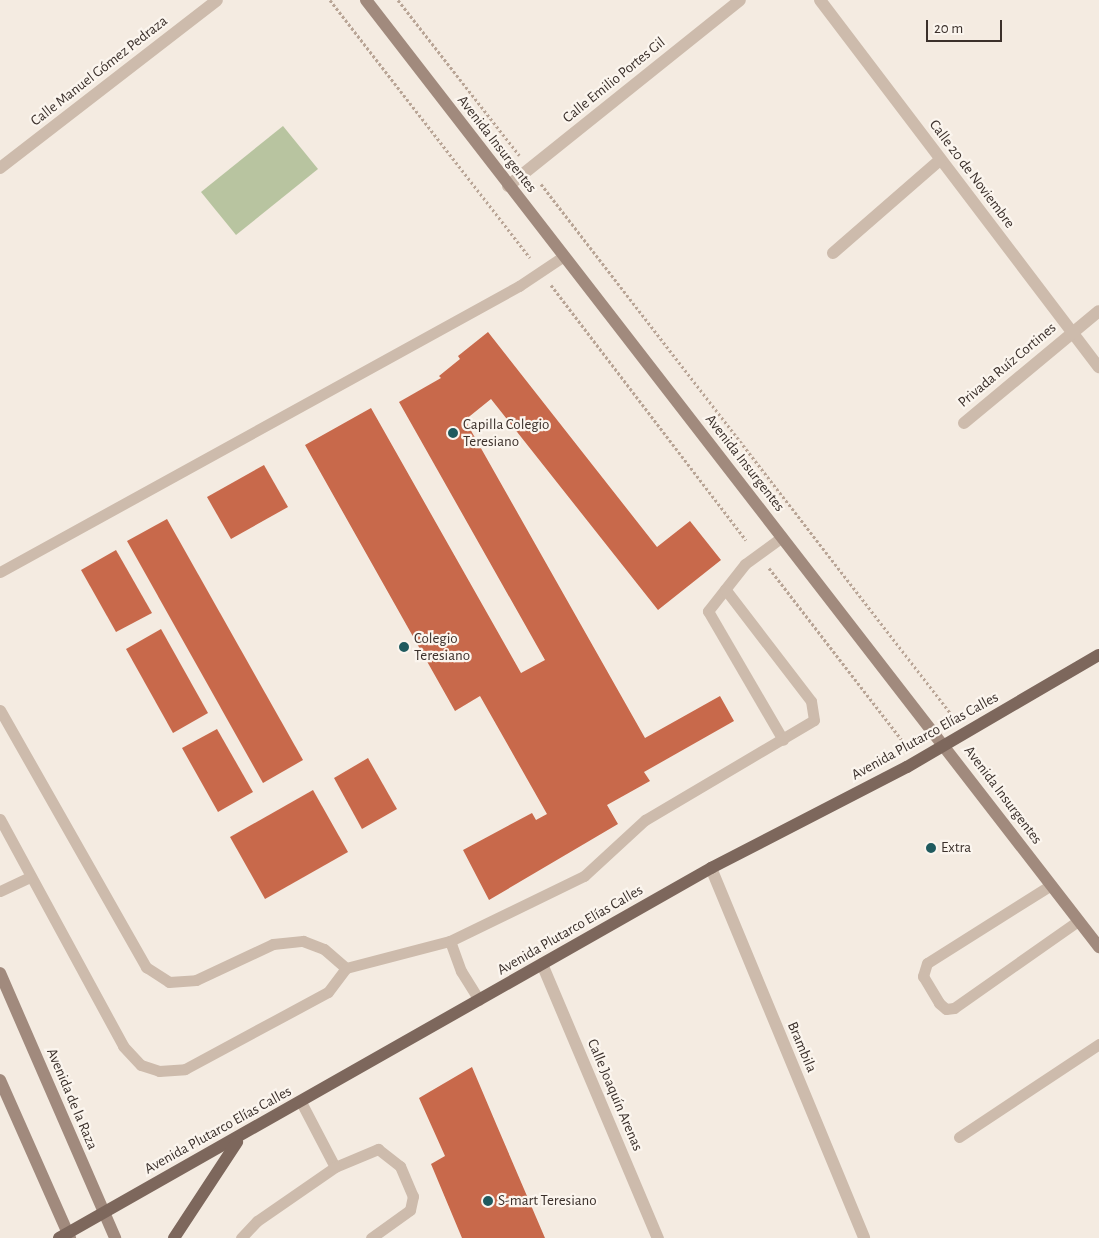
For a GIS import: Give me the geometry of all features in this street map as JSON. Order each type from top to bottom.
[{"type":"main road","name":"Avenida Plutarco Elías Calles","points":[[65,1236],[103,1212],[239,1138],[710,868],[918,761],[1099,655]]},
{"type":"main road","points":[[174,1238],[239,1138]]},
{"type":"street","name":"Calle Manuel Gómez Pedraza","points":[[0,168],[217,0]]},
{"type":"street","name":"Avenida Insurgentes","points":[[366,0],[508,186],[945,745],[1099,947]]},
{"type":"street","name":"Calle Emilio Portes Gil","points":[[508,186],[740,0]]},
{"type":"street","name":"Calle 20 de Noviembre","points":[[820,0],[1099,367]]},
{"type":"street","points":[[832,253],[940,160]]},
{"type":"street","name":"Privada Ruíz Cortines","points":[[964,424],[1099,311]]},
{"type":"street","name":"Brambila","points":[[710,868],[864,1238]]},
{"type":"street","name":"Calle Joaquín Arenas","points":[[542,964],[658,1238]]},
{"type":"street","name":"Avenida de la Raza","points":[[0,973],[115,1238]]},
{"type":"street","points":[[0,1080],[65,1236]]},
{"type":"lane","points":[[0,572],[541,272],[564,256]]},
{"type":"lane","points":[[782,537],[758,554],[725,589],[708,611],[783,740]]},
{"type":"lane","points":[[0,819],[123,1046],[141,1065],[159,1071],[185,1069],[328,992],[346,968],[450,941],[584,876],[645,820],[814,720],[811,700],[725,589]]},
{"type":"lane","points":[[0,710],[146,967],[169,982],[196,980],[273,944],[303,941],[324,949],[346,968]]},
{"type":"lane","points":[[0,891],[30,877]]},
{"type":"lane","points":[[1051,885],[927,963],[923,976],[939,1003],[946,1009],[954,1008],[1078,921]]},
{"type":"lane","points":[[450,941],[461,971],[479,1000]]},
{"type":"lane","points":[[959,1137],[1099,1044]]},
{"type":"lane","points":[[302,1102],[335,1166]]},
{"type":"lane","points":[[241,1238],[257,1221],[335,1166],[378,1149],[400,1166],[413,1196],[410,1210],[371,1238]]},
{"type":"path","points":[[330,0],[918,761]]},
{"type":"path","points":[[398,0],[966,733]]},
{"type":"green space","points":[[283,126],[318,169],[236,235],[201,192]]},
{"type":"building","points":[[488,332],[657,547],[690,521],[721,560],[658,610],[491,399],[465,420],[645,738],[720,696],[734,721],[644,772],[650,781],[607,805],[618,824],[489,900],[463,850],[532,813],[536,820],[547,814],[480,696],[455,711],[305,445],[371,408],[521,673],[545,660],[399,402],[441,378],[439,376],[460,359],[458,356]]},
{"type":"building","points":[[264,465],[288,507],[231,539],[207,497]]},
{"type":"building","points":[[167,519],[303,760],[263,783],[127,541]]},
{"type":"building","points":[[116,550],[152,613],[116,632],[81,570]]},
{"type":"building","points":[[161,629],[208,713],[173,733],[126,649]]},
{"type":"building","points":[[217,729],[253,792],[218,812],[182,748]]},
{"type":"building","points":[[368,758],[397,809],[362,829],[334,778]]},
{"type":"building","points":[[313,790],[348,852],[265,899],[230,837]]},
{"type":"building","name":"S-mart Teresiano","points":[[472,1067],[545,1238],[462,1238],[431,1164],[445,1156],[419,1098]]},
{"type":"place","name":"Capilla Colegio Teresiano","points":[[453,433]]},
{"type":"place","name":"Colegio Teresiano","points":[[404,647]]},
{"type":"place","name":"Extra","points":[[931,848]]},
{"type":"place","name":"S-mart Teresiano","points":[[488,1201]]}]
